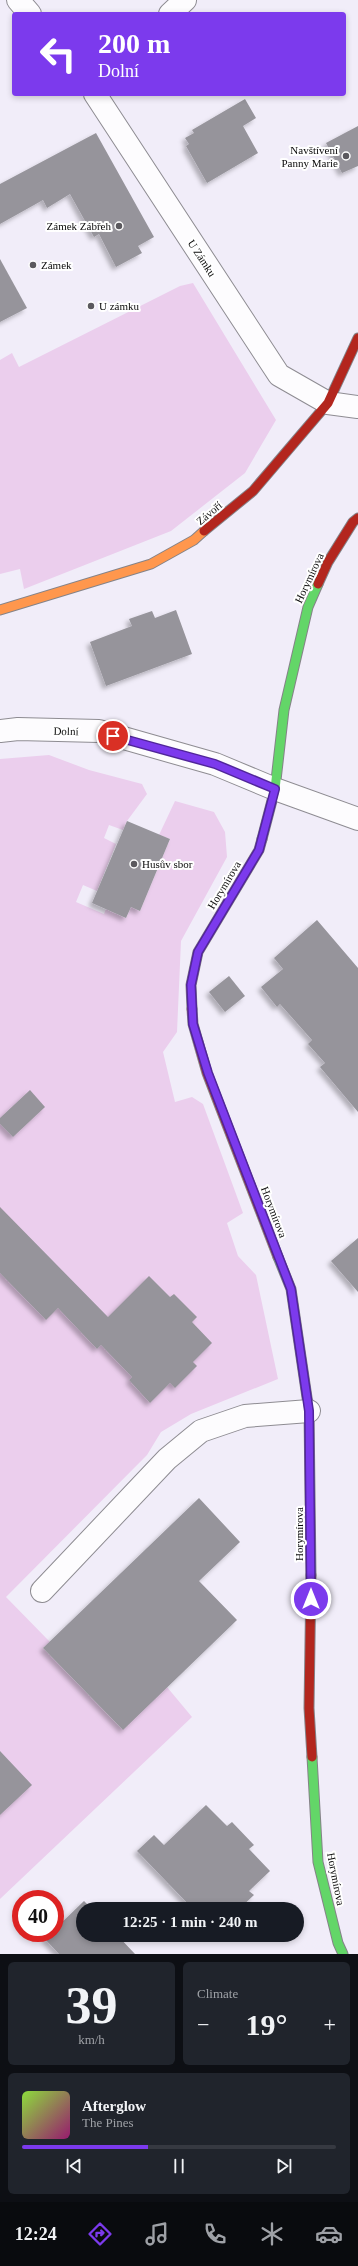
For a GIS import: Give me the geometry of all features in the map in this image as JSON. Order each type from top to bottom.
[{"type":"street","points":[[18,0],[28,12]]},
{"type":"street","points":[[172,12],[185,0]]},
{"type":"street","name":"U Zámku","points":[[96,96],[279,375],[328,403]]},
{"type":"street","name":"Závoří","points":[[0,610],[150,564],[194,540],[253,491],[328,403],[358,338]]},
{"type":"street","points":[[328,403],[358,407]]},
{"type":"street","name":"Horymírova","points":[[343,1954],[338,1943],[318,1855],[309,1708],[312,1638],[309,1411],[291,1289],[208,1073],[193,1024],[191,985],[198,952],[259,850],[275,789],[284,710],[308,607],[328,562],[353,522],[358,518]]},
{"type":"street","name":"Dolní","points":[[0,731],[18,729],[99,731],[215,764],[275,789],[358,819]]},
{"type":"street","points":[[42,1591],[167,1459],[201,1431],[245,1416],[309,1411]]},
{"type":"shaded area","points":[[193,283],[276,420],[245,473],[171,531],[24,589],[20,569],[0,574],[0,360],[12,353],[19,367],[180,286]]},
{"type":"shaded area","points":[[49,755],[89,770],[142,784],[147,794],[127,821],[123,830],[109,825],[104,838],[116,844],[97,891],[83,885],[76,902],[104,914],[106,909],[126,918],[131,907],[140,911],[170,839],[159,835],[175,801],[214,812],[225,832],[227,857],[181,941],[177,1032],[163,1052],[175,1102],[192,1097],[203,1104],[243,1213],[227,1223],[238,1256],[256,1275],[278,1379],[191,1414],[161,1432],[147,1455],[6,1597],[50,1642],[43,1648],[122,1729],[167,1687],[192,1717],[0,1899],[0,759]]},
{"type":"building","points":[[245,99],[256,118],[243,126],[258,153],[207,183],[186,146],[189,144],[185,138],[194,133],[192,130]]},
{"type":"building","name":"Navštívení Panny Marie","points":[[358,126],[358,166],[342,173],[326,143]]},
{"type":"building","points":[[96,133],[154,237],[138,246],[142,253],[116,267],[99,234],[94,237],[70,194],[47,208],[43,200],[0,224],[0,184]]},
{"type":"building","points":[[0,259],[27,308],[0,322]]},
{"type":"building","points":[[176,610],[192,654],[106,686],[90,642],[132,626],[129,619],[152,611],[155,618]]},
{"type":"building","name":"Husův sbor","points":[[127,821],[170,839],[140,911],[131,907],[126,918],[92,903]]},
{"type":"building","points":[[317,920],[358,968],[358,1112],[320,1067],[325,1063],[308,1044],[312,1040],[280,1004],[277,1007],[261,987],[283,969],[274,958]]},
{"type":"building","points":[[229,976],[245,996],[225,1012],[209,992]]},
{"type":"building","points":[[30,1090],[45,1107],[13,1137],[0,1124],[0,1118]]},
{"type":"building","points":[[0,1207],[108,1317],[149,1276],[170,1297],[174,1294],[197,1317],[192,1322],[212,1343],[193,1362],[197,1366],[175,1388],[170,1383],[150,1403],[129,1380],[132,1377],[101,1345],[97,1349],[58,1308],[46,1320],[0,1273]]},
{"type":"building","points":[[358,1238],[358,1292],[331,1261]]},
{"type":"building","points":[[199,1498],[240,1542],[199,1581],[237,1620],[123,1730],[43,1648]]},
{"type":"building","points":[[0,1751],[32,1785],[0,1815]]},
{"type":"building","points":[[206,1805],[227,1826],[232,1822],[254,1845],[249,1849],[270,1871],[249,1891],[254,1895],[246,1902],[186,1902],[137,1851],[154,1835],[164,1845]]},
{"type":"building","points":[[76,1909],[76,1942],[124,1942],[135,1954],[59,1954],[48,1942],[64,1942],[64,1920]]},
{"type":"traffic: fast","points":[[262,839],[275,789],[284,710],[308,607],[318,584]]},
{"type":"traffic: fast","points":[[278,1257],[291,1289],[309,1411],[311,1575]]},
{"type":"traffic: fast","points":[[312,1757],[318,1862],[338,1943],[343,1954]]},
{"type":"traffic: slow","points":[[0,610],[151,564],[194,540],[204,531]]},
{"type":"traffic: slow","points":[[192,1009],[191,985],[198,952],[259,850],[262,839]]},
{"type":"traffic: jam","points":[[204,531],[253,491],[328,403],[358,338]]},
{"type":"traffic: jam","points":[[318,584],[328,562],[353,522],[358,518]]},
{"type":"traffic: jam","points":[[192,1009],[193,1024],[207,1073],[278,1257]]},
{"type":"traffic: jam","points":[[311,1575],[309,1708],[312,1757]]},
{"type":"place","name":"Navštívení Panny Marie","points":[[346,156]]},
{"type":"place","name":"Zámek Zábřeh","points":[[119,226]]},
{"type":"place","name":"Zámek","points":[[33,265]]},
{"type":"place","name":"U zámku","points":[[91,306]]},
{"type":"place","name":"Husův sbor","points":[[134,864]]},
{"type":"route","points":[[113,736],[215,764],[275,789],[259,850],[198,952],[191,985],[193,1024],[208,1073],[291,1289],[309,1411],[311,1599]]}]
